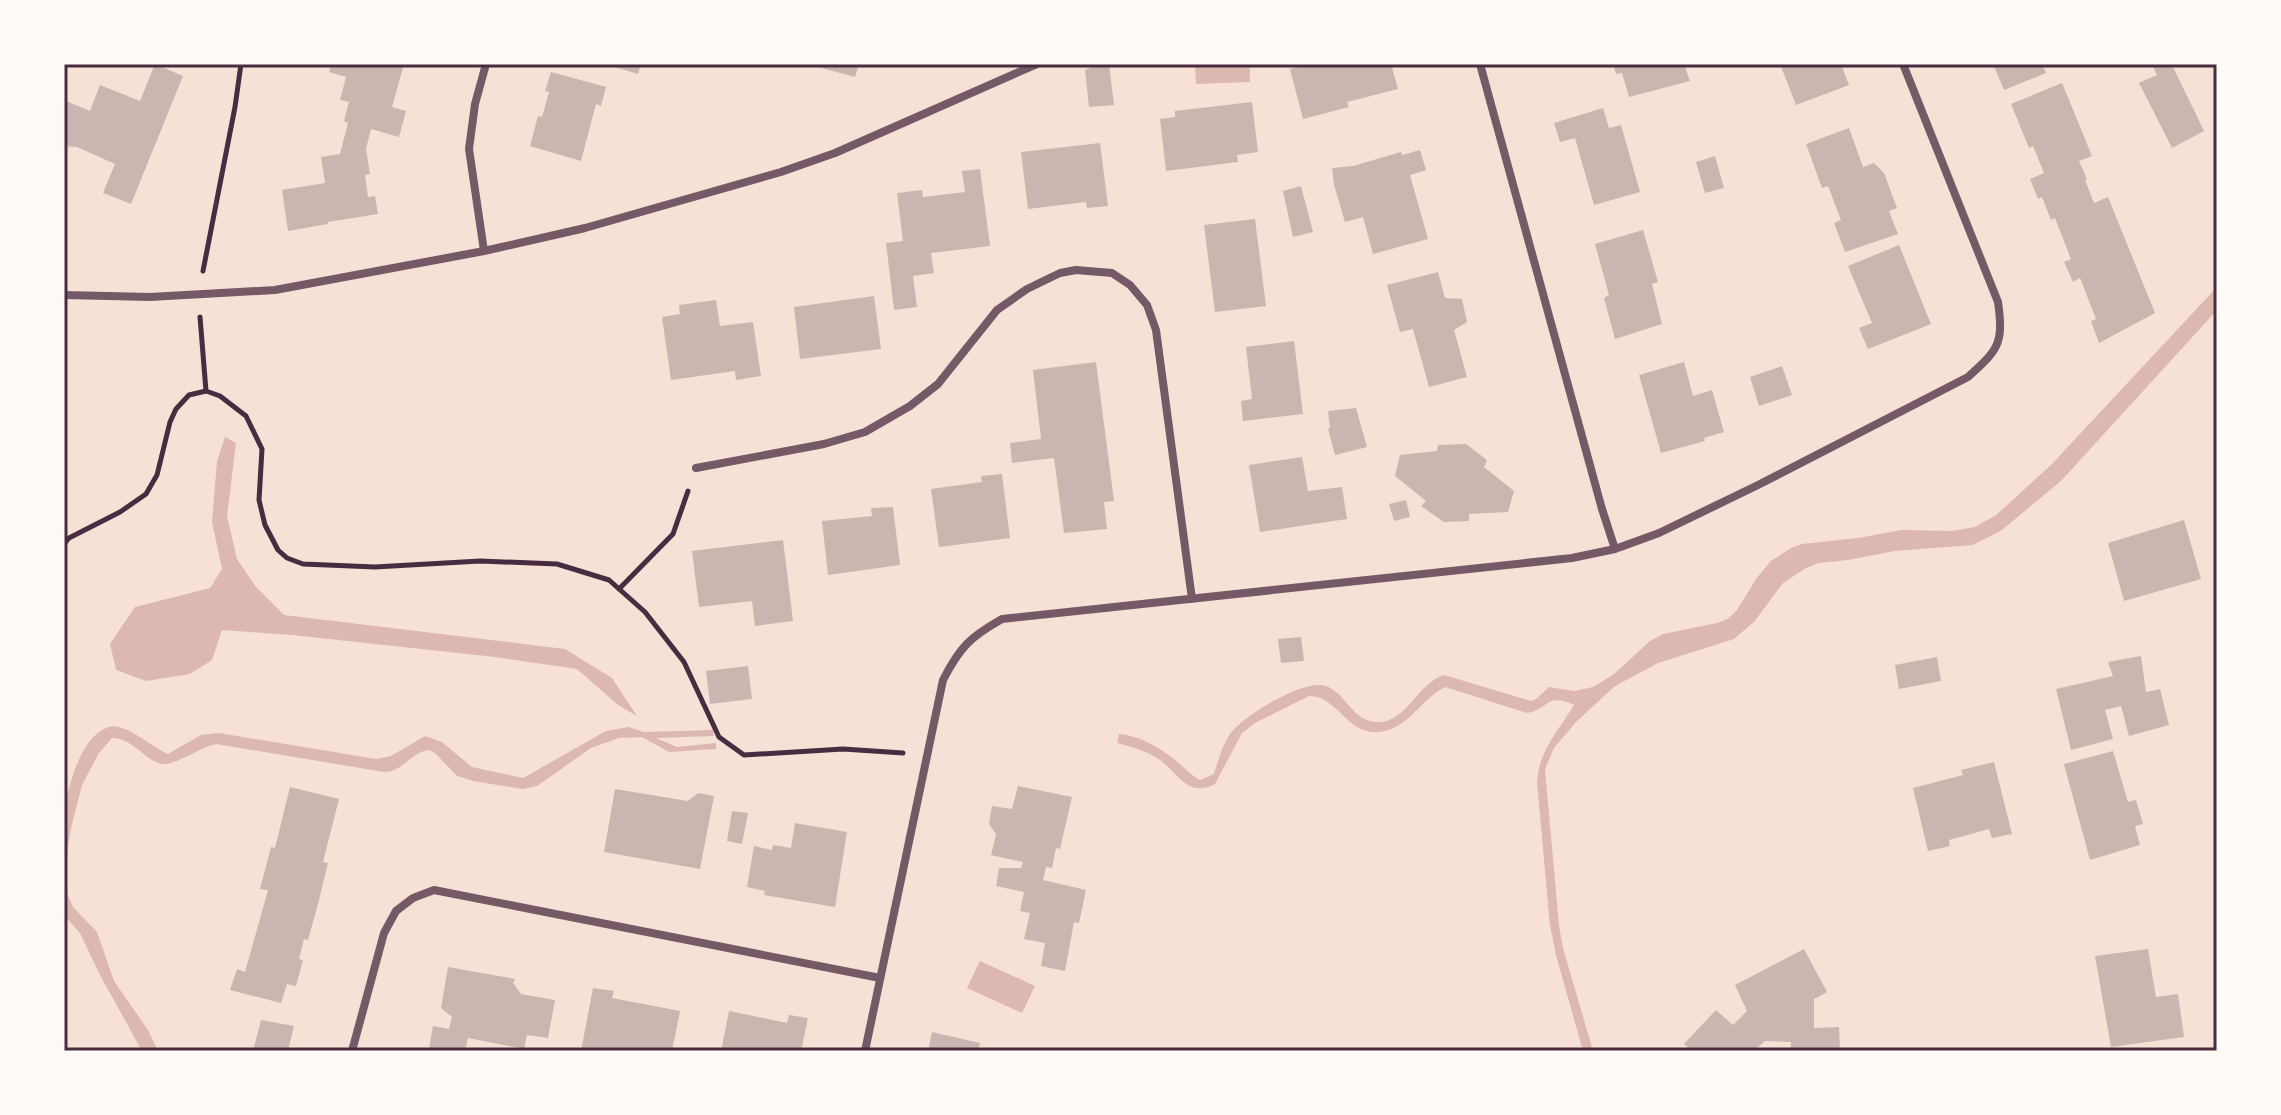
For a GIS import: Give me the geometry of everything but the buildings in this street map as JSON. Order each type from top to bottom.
[{"type":"street","points":[[484,251],[469,149],[475,104],[486,64]]},
{"type":"street","points":[[64,295],[150,297],[275,290],[484,251],[585,228],[781,172],[835,153],[1037,64]]},
{"type":"street","points":[[1480,64],[1615,549]]},
{"type":"street","points":[[865,1051],[943,680],[957,654],[976,633],[1002,619],[1572,558],[1615,549],[1659,533],[1758,485],[1968,377],[1993,354],[2002,328],[1998,302],[1903,64]]},
{"type":"street","points":[[696,468],[824,444],[865,432],[910,406],[938,384],[997,310],[1027,289],[1060,273],[1076,270],[1112,273],[1130,285],[1147,305],[1156,330],[1192,599]]},
{"type":"street","points":[[352,1051],[384,933],[396,911],[413,898],[434,890],[880,978]]},
{"type":"path","points":[[206,391],[199,294],[241,64]]},
{"type":"path","points":[[64,544],[69,538],[120,512],[146,494],[157,475],[176,409],[189,395],[206,391],[220,396],[246,416],[262,449],[259,500],[265,525],[278,550],[287,558],[303,564],[375,567],[480,561],[557,564],[609,580],[645,612],[684,662],[719,737],[744,755],[843,749],[927,755]]},
{"type":"path","points":[[619,589],[673,534],[696,468]]},
{"type":"shaded area","points":[[1195,64],[1250,64],[1250,82],[1196,84]]},
{"type":"shaded area","points":[[2217,287],[2217,310],[2061,481],[2002,530],[1973,545],[1895,551],[1819,563],[1806,568],[1783,583],[1754,622],[1734,639],[1658,663],[1615,686],[1576,722],[1554,748],[1545,769],[1559,926],[1593,1051],[1583,1051],[1556,955],[1550,926],[1537,782],[1546,750],[1574,705],[1552,701],[1527,713],[1445,687],[1398,726],[1378,732],[1358,728],[1328,702],[1309,696],[1255,723],[1242,733],[1215,784],[1205,788],[1190,786],[1155,757],[1117,743],[1119,734],[1148,742],[1200,780],[1214,774],[1225,743],[1237,726],[1275,700],[1316,685],[1333,689],[1360,717],[1375,722],[1395,717],[1426,686],[1444,675],[1531,701],[1549,687],[1574,691],[1593,687],[1663,634],[1728,619],[1771,561],[1791,548],[1901,530],[1952,531],[1975,527],[1995,516],[2051,465]]},
{"type":"shaded area","points":[[225,437],[236,443],[227,516],[237,559],[256,587],[284,615],[565,649],[612,678],[637,716],[618,705],[577,669],[292,635],[222,630],[212,660],[190,674],[146,681],[116,670],[110,644],[135,607],[210,588],[222,569],[212,522],[217,461]]},
{"type":"shaded area","points":[[113,726],[168,754],[201,735],[219,733],[376,759],[391,756],[425,736],[442,742],[472,767],[523,778],[606,731],[628,727],[644,732],[713,730],[714,736],[656,738],[677,747],[716,743],[716,749],[669,752],[642,737],[619,738],[591,748],[537,786],[523,789],[457,776],[429,750],[417,754],[397,769],[384,772],[216,744],[163,764],[127,742],[112,738],[99,753],[82,785],[65,866],[66,891],[73,907],[97,932],[114,981],[148,1030],[158,1051],[142,1051],[80,933],[64,915],[64,810],[69,787],[85,748],[102,730]]},
{"type":"shaded area","points":[[980,961],[1035,986],[1022,1013],[967,988]]}]
